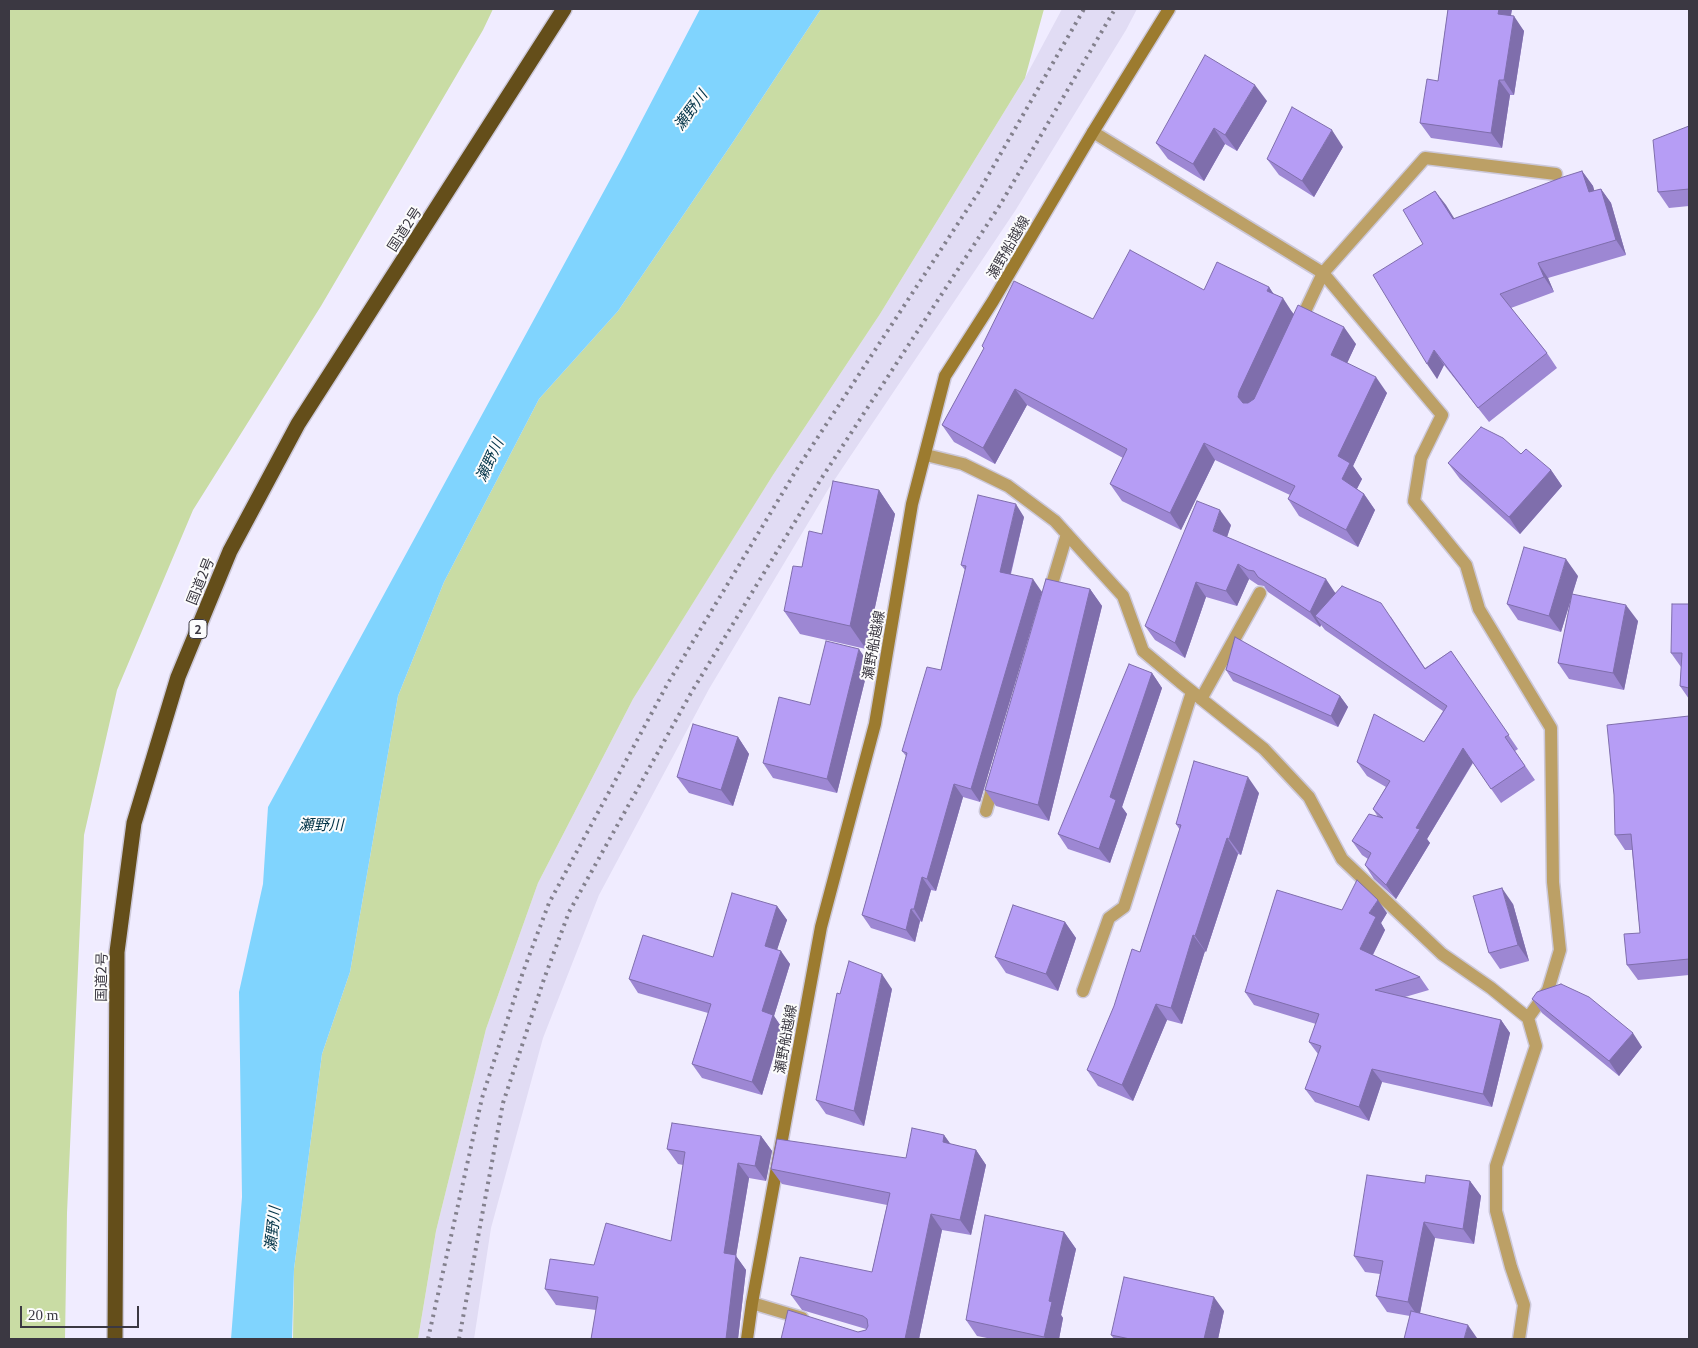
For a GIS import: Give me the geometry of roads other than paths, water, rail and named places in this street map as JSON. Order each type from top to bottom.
[{"type":"highway","name":"国道2号","points":[[115,1339],[117,952],[134,823],[178,677],[230,551],[298,424],[564,9]]},
{"type":"main road","name":"瀬野船越線","points":[[747,1339],[820,927],[875,724],[912,504],[945,376],[993,302],[1168,9]]},
{"type":"street","points":[[1093,132],[1323,272],[1442,415],[1421,458],[1414,501],[1466,565],[1479,609],[1551,728],[1553,882],[1560,950],[1548,990],[1528,1018]]},
{"type":"street","points":[[1294,333],[1323,272],[1425,158],[1556,174]]},
{"type":"street","points":[[926,455],[963,464],[1008,486],[1055,521],[1123,596],[1143,651],[1264,749],[1310,796],[1342,859],[1442,954],[1491,988],[1528,1018],[1536,1046],[1496,1166],[1496,1211],[1511,1267],[1524,1305],[1519,1339]]},
{"type":"street","points":[[1044,610],[1067,534]]},
{"type":"street","points":[[1083,991],[1109,918],[1124,907],[1197,696],[1260,593]]},
{"type":"street","points":[[986,811],[997,773]]},
{"type":"street","points":[[752,1303],[816,1323]]},
{"type":"water","name":"瀬野川","points":[[700,9],[821,9],[618,311],[539,399],[444,582],[398,696],[350,972],[322,1054],[294,1269],[292,1339],[231,1339],[242,1197],[239,992],[263,884],[268,807],[622,158]]},
{"type":"railway","points":[[428,1339],[482,1098],[523,972],[549,903],[668,683],[797,469],[978,193],[1084,9]]},
{"type":"railway","points":[[459,1339],[503,1103],[544,979],[569,912],[691,693],[821,479],[1000,205],[1115,9]]}]
